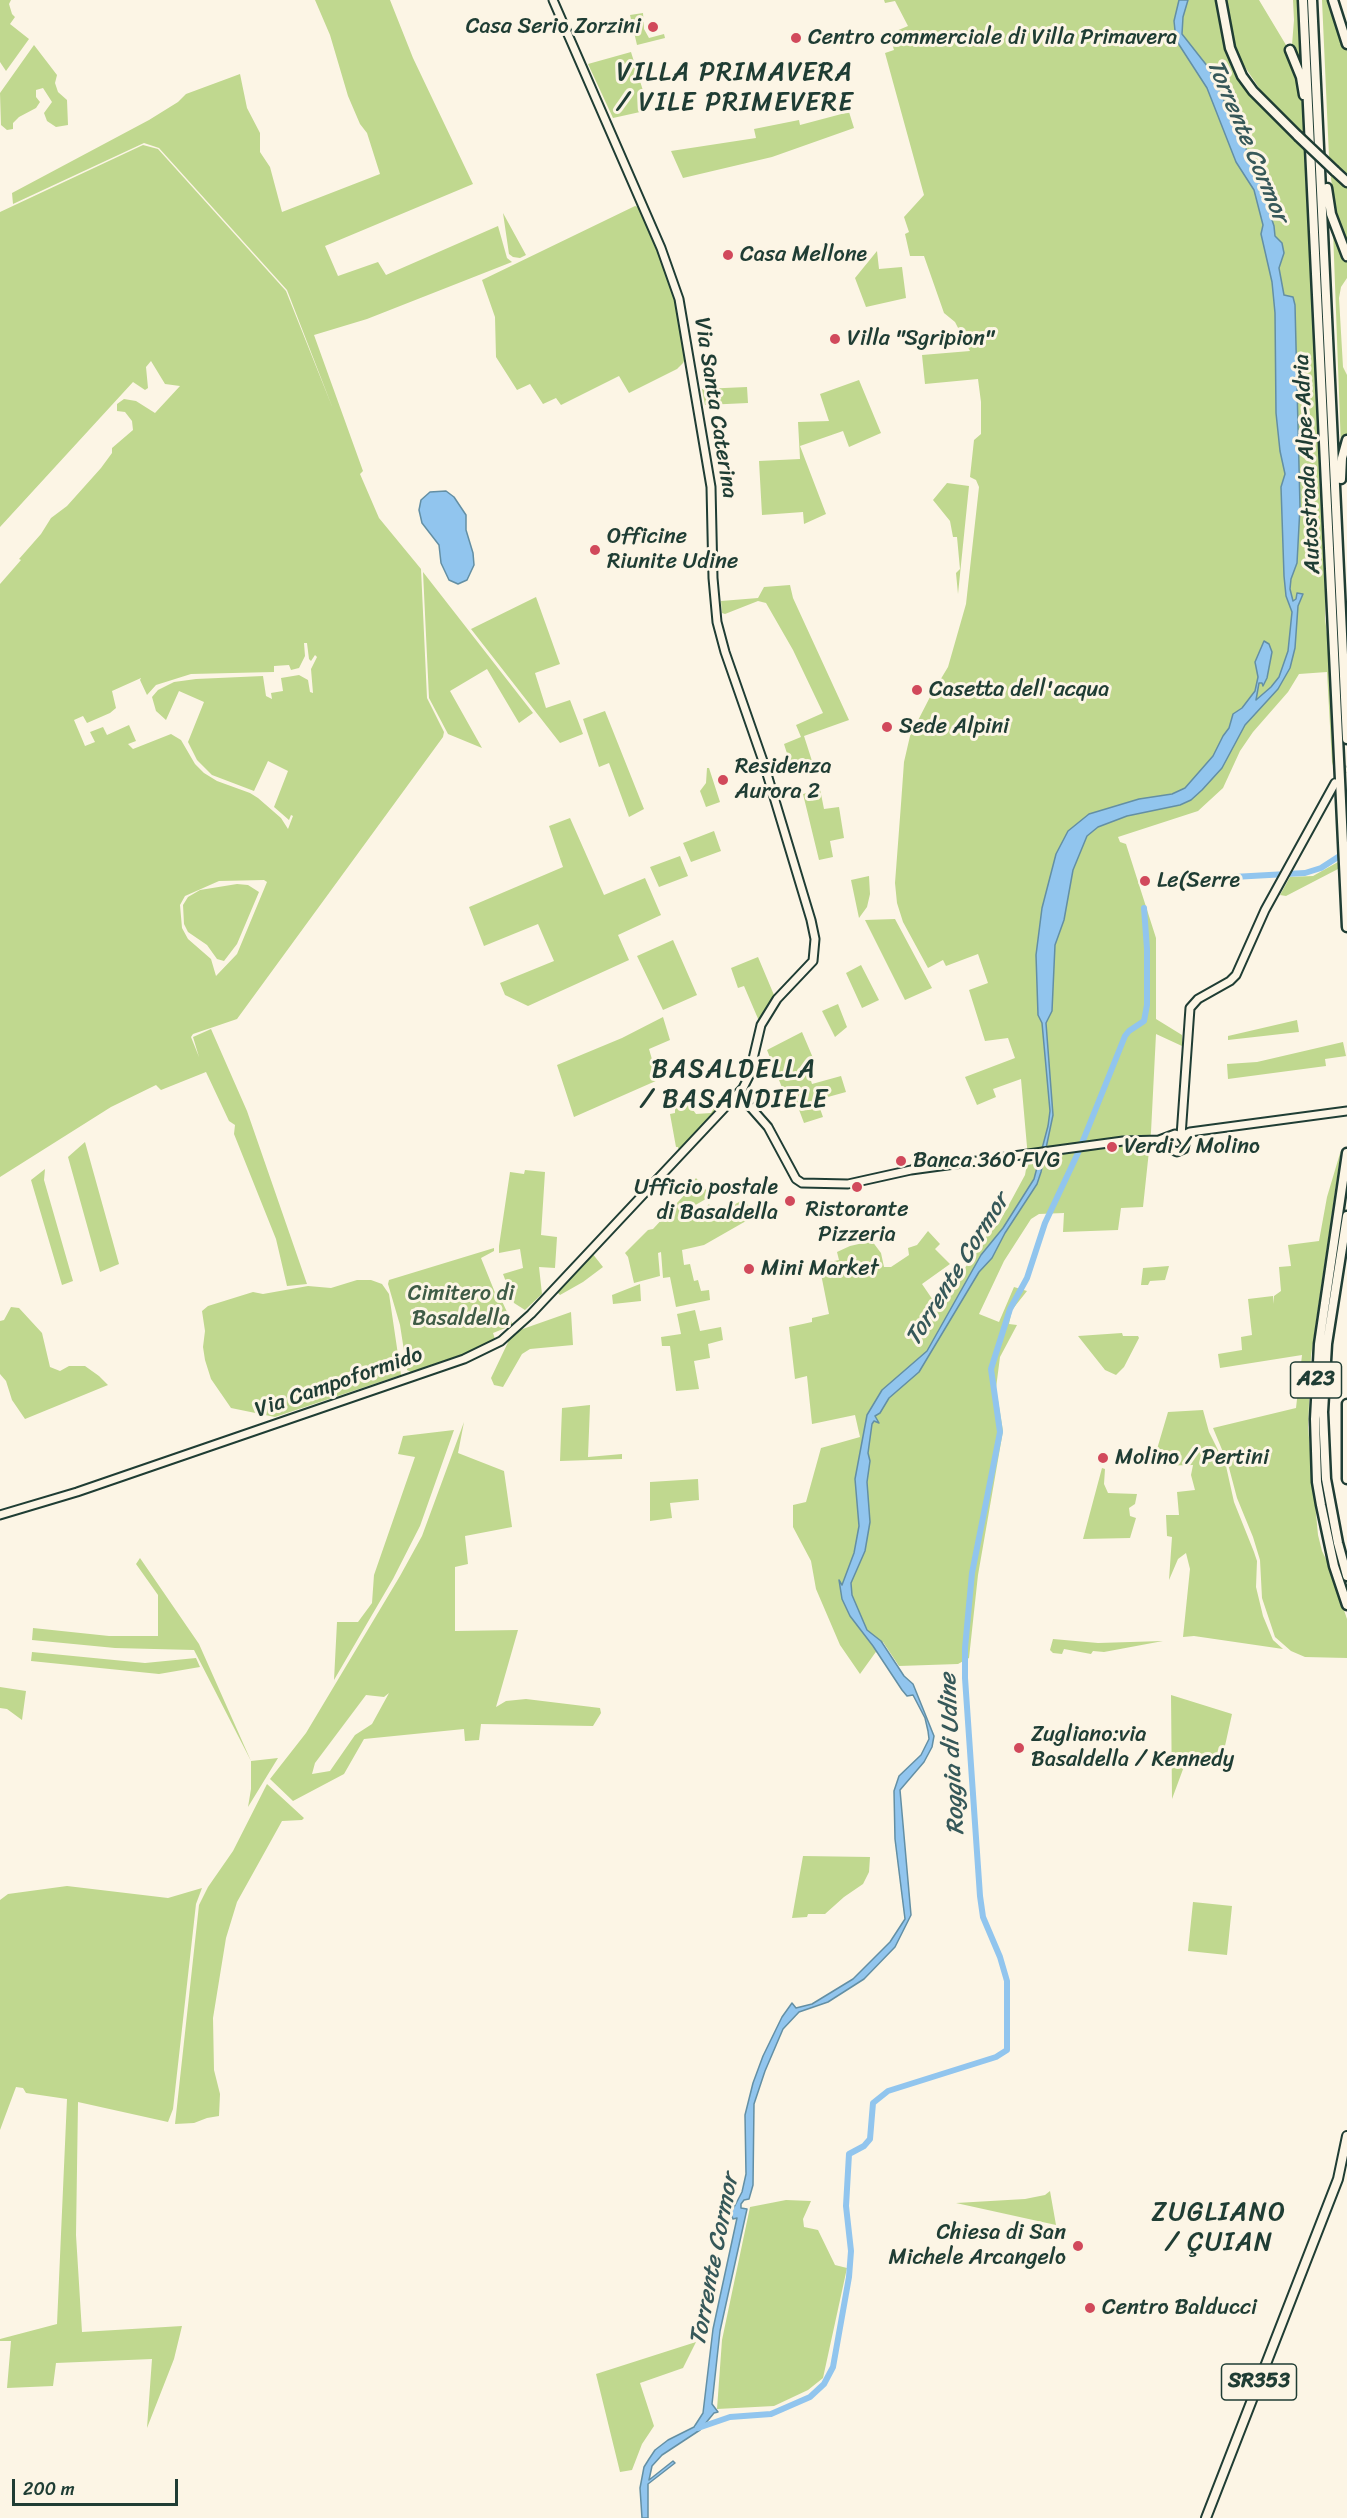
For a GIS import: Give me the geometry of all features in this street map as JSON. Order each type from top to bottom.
[{"type":"highway","points":[[1221,0],[1230,48],[1242,76],[1253,91],[1347,182]]},
{"type":"highway","name":"Autostrada Alpe-Adria","points":[[1303,0],[1347,927]]},
{"type":"highway","name":"Autostrada Alpe-Adria","points":[[1312,0],[1347,739]]},
{"type":"highway","points":[[1333,0],[1347,44]]},
{"type":"highway","points":[[1290,50],[1303,86],[1305,125],[1311,138]]},
{"type":"highway","points":[[1319,128],[1325,148],[1331,214],[1347,256]]},
{"type":"highway","points":[[1338,536],[1342,515],[1341,471],[1347,440]]},
{"type":"highway","name":"A23","points":[[1347,1153],[1319,1344],[1315,1419],[1316,1461],[1321,1505],[1334,1566],[1347,1605]]},
{"type":"highway","name":"A23","points":[[1347,1216],[1327,1344],[1323,1412],[1326,1479],[1338,1543],[1347,1576]]},
{"type":"highway","name":"A23","points":[[1347,1404],[1347,1479]]},
{"type":"main road","name":"Via Santa Caterina","points":[[553,0],[661,248],[679,298],[711,487],[713,578],[717,622],[724,652],[764,765],[814,930],[816,951],[813,961],[770,1008],[756,1039],[747,1082],[736,1095]]},
{"type":"main road","points":[[1152,1141],[1174,1152],[1180,1152],[1185,1147],[1178,1137],[1182,1118],[1190,1008],[1198,999],[1230,981],[1236,975],[1265,910],[1335,783]]},
{"type":"main road","points":[[736,1095],[746,1102],[768,1127],[796,1179],[802,1183],[844,1184],[911,1170],[1133,1140],[1152,1141],[1202,1131]]},
{"type":"main road","name":"Via Campoformido","points":[[0,1515],[80,1491],[464,1359],[501,1341],[531,1314],[736,1095]]},
{"type":"main road","points":[[1169,1148],[1167,1142],[1191,1132],[1345,1111]]},
{"type":"main road","points":[[1182,1118],[1184,1127],[1191,1132]]},
{"type":"main road","name":"SR353","points":[[1206,2518],[1338,2179],[1347,2136]]},
{"type":"green space","points":[[0,0],[11,0],[9,4],[15,17],[10,24],[29,39],[6,71],[0,62]]},
{"type":"green space","points":[[315,0],[390,0],[413,58],[473,184],[325,246],[338,276],[378,262],[386,275],[498,226],[507,258],[512,262],[367,319],[314,335],[363,471],[360,474],[379,518],[421,569],[427,698],[444,732],[443,737],[237,1019],[193,1034],[191,1037],[199,1057],[193,1037],[211,1029],[247,1111],[307,1284],[287,1286],[276,1239],[234,1134],[235,1125],[229,1121],[206,1072],[161,1090],[156,1085],[111,1107],[0,1177],[0,584],[21,560],[19,559],[41,534],[51,518],[67,506],[101,468],[112,453],[112,448],[133,430],[132,421],[125,412],[117,411],[117,404],[124,399],[136,401],[155,413],[180,386],[165,384],[151,361],[146,367],[148,388],[145,390],[133,382],[0,527],[0,212],[143,145],[158,149],[286,291],[333,409],[287,290],[159,148],[144,143],[13,204],[12,193],[149,120],[178,102],[186,94],[240,74],[247,108],[260,133],[260,152],[270,167],[282,212],[380,174],[367,133],[360,124],[348,96],[330,35]],"holes":[[[304,643],[307,643],[309,659],[311,661],[315,655],[317,657],[311,669],[313,693],[310,692],[308,680],[299,675],[281,678],[283,691],[271,693],[272,699],[266,696],[263,676],[174,682],[158,690],[152,697],[156,711],[166,720],[179,691],[204,702],[188,742],[197,760],[212,775],[254,791],[268,761],[288,771],[274,807],[289,820],[291,815],[293,816],[288,829],[281,818],[258,798],[204,773],[195,764],[181,740],[171,734],[133,749],[128,744],[136,741],[129,725],[107,735],[103,727],[90,732],[95,742],[85,746],[74,720],[83,716],[87,723],[110,713],[116,708],[112,691],[141,678],[147,695],[156,685],[191,674],[274,672],[274,666],[289,665],[291,670],[299,668],[305,656]],[[264,880],[267,882],[237,954],[216,976],[211,959],[188,939],[182,928],[180,905],[185,896],[219,881]]]},
{"type":"green space","points":[[884,0],[1216,0],[1226,50],[1240,77],[1304,147],[1326,585],[1325,618],[1329,651],[1335,773],[1332,762],[1327,672],[1299,674],[1288,692],[1253,732],[1240,751],[1223,788],[1198,811],[1118,837],[1120,842],[1126,844],[1156,938],[1156,1019],[1182,1035],[1182,1046],[1156,1034],[1151,1132],[1143,1207],[1121,1208],[1118,1230],[1063,1232],[1064,1213],[1039,1214],[1031,1219],[1004,1261],[979,1314],[999,1322],[1014,1287],[1027,1291],[1012,1310],[1009,1324],[1017,1325],[1000,1357],[996,1388],[1003,1431],[978,1575],[969,1658],[958,1664],[899,1666],[883,1642],[860,1674],[840,1645],[816,1589],[811,1561],[793,1527],[793,1505],[806,1502],[821,1448],[860,1437],[855,1415],[812,1424],[807,1376],[795,1379],[789,1327],[812,1322],[812,1318],[829,1314],[819,1264],[839,1260],[837,1252],[850,1246],[872,1241],[881,1253],[884,1267],[891,1267],[909,1255],[908,1248],[917,1245],[928,1231],[940,1244],[935,1249],[950,1264],[922,1284],[939,1309],[982,1241],[999,1223],[1025,1175],[1028,1158],[1021,1079],[993,1089],[996,1097],[977,1105],[965,1077],[1015,1058],[1008,1038],[985,1041],[969,990],[988,983],[978,954],[946,966],[943,960],[928,968],[903,922],[897,903],[895,883],[904,762],[910,736],[948,667],[966,604],[979,487],[976,480],[970,477],[974,440],[981,434],[981,402],[978,379],[925,384],[922,355],[970,351],[955,322],[944,313],[924,256],[910,256],[905,234],[909,232],[904,217],[924,195],[885,53],[894,50],[889,34],[908,26],[895,1],[885,3]]},
{"type":"green space","points":[[1226,0],[1259,0],[1286,45],[1302,93],[1305,135],[1265,97],[1243,64],[1232,39]]},
{"type":"green space","points":[[1293,0],[1298,0],[1303,69],[1292,45]]},
{"type":"green space","points":[[1322,0],[1331,0],[1347,51],[1347,174],[1329,157]]},
{"type":"green space","points":[[643,13],[644,29],[649,38],[664,34],[665,38],[637,45],[630,15]]},
{"type":"green space","points":[[34,45],[57,75],[55,83],[58,92],[67,100],[68,125],[56,127],[47,121],[44,113],[52,102],[43,88],[36,90],[36,97],[40,102],[36,108],[19,117],[13,123],[13,129],[7,130],[1,125],[0,93]]},
{"type":"green space","points":[[631,52],[649,110],[613,118],[588,64]]},
{"type":"green space","points":[[849,112],[854,128],[772,157],[683,178],[671,151],[756,138],[754,129],[799,120],[800,125]]},
{"type":"green space","points":[[1330,170],[1347,184],[1347,251],[1336,219]]},
{"type":"green space","points":[[635,206],[638,207],[675,294],[686,357],[683,363],[677,369],[629,393],[619,376],[561,405],[556,398],[543,404],[530,384],[517,390],[496,357],[495,317],[482,280]]},
{"type":"green space","points":[[503,213],[526,255],[520,258],[509,254]]},
{"type":"green space","points":[[1333,230],[1347,259],[1347,278],[1341,287],[1339,298],[1343,367],[1347,375],[1347,434],[1341,448]]},
{"type":"green space","points":[[877,251],[879,269],[902,267],[906,298],[866,307],[855,278]]},
{"type":"green space","points":[[859,380],[881,433],[849,447],[843,431],[800,446],[826,514],[804,524],[803,512],[762,515],[759,461],[800,459],[798,422],[829,421],[820,394]]},
{"type":"green space","points":[[747,387],[748,403],[705,405],[702,389]]},
{"type":"green space","points":[[947,483],[969,486],[958,594],[956,573],[960,569],[957,537],[953,537],[950,521],[933,500]]},
{"type":"green space","points":[[423,572],[533,713],[519,723],[487,669],[450,691],[482,748],[448,734],[429,698]]},
{"type":"green space","points":[[790,585],[793,598],[849,720],[804,736],[812,761],[791,766],[784,744],[801,737],[796,725],[823,713],[793,650],[766,603],[758,601],[725,614],[722,613],[721,601],[758,598],[764,587]]},
{"type":"green space","points":[[536,597],[560,664],[535,673],[546,708],[570,700],[583,734],[560,743],[471,629]]},
{"type":"green space","points":[[605,711],[644,809],[629,817],[609,763],[599,767],[583,719]]},
{"type":"green space","points":[[707,768],[709,768],[720,802],[706,807],[700,791],[706,783]]},
{"type":"green space","points":[[820,789],[824,809],[839,807],[844,838],[830,841],[833,857],[819,860],[803,794]]},
{"type":"green space","points":[[570,818],[604,895],[645,878],[661,915],[618,935],[629,960],[528,1006],[505,995],[500,983],[554,961],[538,924],[484,946],[469,907],[563,867],[549,826]]},
{"type":"green space","points":[[714,831],[721,851],[691,862],[683,843]]},
{"type":"green space","points":[[680,856],[688,876],[659,887],[650,867]]},
{"type":"green space","points":[[1338,862],[1338,869],[1286,896],[1280,895],[1290,877],[1313,876]]},
{"type":"green space","points":[[869,876],[870,894],[867,907],[859,918],[851,880]]},
{"type":"green space","points":[[237,884],[248,885],[259,892],[237,944],[224,961],[217,959],[207,945],[188,932],[184,924],[183,905],[188,897],[200,890]]},
{"type":"green space","points":[[895,919],[932,988],[905,1000],[865,920]]},
{"type":"green space","points":[[673,940],[697,995],[663,1010],[637,956]]},
{"type":"green space","points":[[758,957],[774,995],[759,1021],[744,986],[738,988],[731,968]]},
{"type":"green space","points":[[861,965],[879,1000],[862,1008],[846,973]]},
{"type":"green space","points":[[838,1004],[847,1027],[835,1037],[822,1011]]},
{"type":"green space","points":[[663,1017],[670,1040],[649,1049],[658,1080],[574,1117],[557,1065],[622,1038]]},
{"type":"green space","points":[[1297,1020],[1299,1032],[1228,1040],[1228,1036]]},
{"type":"green space","points":[[802,1032],[816,1065],[807,1068],[812,1084],[841,1076],[846,1092],[817,1100],[823,1117],[804,1123],[798,1107],[791,1110],[767,1050]]},
{"type":"green space","points":[[1343,1042],[1346,1056],[1325,1059],[1326,1066],[1228,1079],[1227,1064],[1257,1062]]},
{"type":"green space","points":[[727,1099],[712,1118],[679,1151],[676,1147],[670,1114],[675,1113],[675,1103],[688,1103],[696,1114],[711,1113],[719,1100]]},
{"type":"green space","points":[[85,1142],[119,1264],[100,1272],[68,1157]]},
{"type":"green space","points":[[1341,1150],[1311,1356],[1308,1427],[1318,1535],[1347,1619],[1347,1658],[1305,1657],[1291,1651],[1275,1637],[1262,1598],[1260,1560],[1237,1498],[1228,1464],[1213,1428],[1296,1408],[1302,1355],[1220,1368],[1218,1354],[1242,1350],[1241,1337],[1252,1335],[1248,1299],[1273,1296],[1273,1304],[1274,1296],[1281,1291],[1279,1267],[1291,1266],[1288,1245],[1319,1241],[1327,1197]]},
{"type":"green space","points":[[45,1169],[44,1180],[73,1281],[62,1285],[31,1180]]},
{"type":"green space","points":[[525,1170],[545,1172],[541,1235],[557,1237],[555,1268],[539,1267],[542,1294],[525,1310],[514,1303],[503,1274],[523,1268],[520,1249],[499,1253],[499,1246],[510,1172],[524,1174]]},
{"type":"green space","points":[[696,1178],[711,1196],[692,1207],[690,1213],[692,1216],[699,1216],[709,1204],[714,1215],[745,1199],[753,1217],[704,1245],[682,1250],[684,1265],[690,1264],[694,1281],[698,1280],[701,1291],[709,1290],[710,1300],[676,1307],[670,1277],[663,1278],[661,1252],[658,1253],[660,1276],[634,1283],[625,1253],[648,1230],[653,1229],[689,1190]]},
{"type":"green space","name":"Cimitero di Basaldella","points":[[494,1248],[494,1251],[481,1258],[498,1300],[501,1299],[513,1325],[493,1333],[495,1339],[478,1349],[411,1372],[407,1370],[400,1325],[388,1284],[389,1280]]},
{"type":"green space","points":[[592,1253],[603,1267],[560,1295],[557,1292]]},
{"type":"green space","points":[[1169,1266],[1165,1280],[1150,1281],[1148,1285],[1141,1285],[1143,1268]]},
{"type":"green space","points":[[357,1280],[371,1280],[382,1284],[389,1294],[401,1375],[275,1417],[231,1408],[211,1379],[205,1360],[202,1311],[208,1306],[253,1292],[263,1294],[308,1286],[331,1288]]},
{"type":"green space","points":[[640,1284],[641,1301],[613,1304],[612,1295]]},
{"type":"green space","points":[[11,1307],[19,1308],[42,1333],[50,1367],[60,1371],[69,1366],[85,1366],[108,1385],[25,1419],[12,1400],[6,1381],[0,1374],[0,1321],[4,1320]]},
{"type":"green space","points":[[695,1310],[700,1331],[721,1327],[723,1340],[708,1344],[710,1358],[694,1361],[699,1389],[676,1391],[670,1346],[662,1346],[661,1337],[681,1334],[677,1314]]},
{"type":"green space","points":[[571,1312],[573,1345],[530,1349],[522,1354],[503,1387],[494,1385],[491,1378],[511,1336],[517,1331]]},
{"type":"green space","points":[[1122,1333],[1123,1336],[1138,1336],[1139,1338],[1124,1367],[1116,1375],[1105,1370],[1078,1336]]},
{"type":"green space","points":[[590,1405],[588,1457],[622,1454],[622,1459],[560,1461],[562,1408]]},
{"type":"green space","points":[[1203,1410],[1209,1432],[1226,1466],[1234,1502],[1257,1561],[1256,1587],[1263,1616],[1273,1640],[1283,1649],[1194,1636],[1183,1637],[1190,1569],[1186,1553],[1178,1559],[1169,1580],[1172,1537],[1167,1536],[1166,1515],[1179,1515],[1177,1492],[1195,1490],[1191,1475],[1193,1465],[1152,1466],[1168,1412]]},
{"type":"green space","points":[[464,1422],[458,1453],[504,1471],[512,1527],[465,1536],[468,1564],[455,1567],[455,1631],[518,1630],[496,1707],[506,1701],[526,1699],[600,1708],[601,1713],[593,1726],[481,1724],[479,1740],[465,1741],[464,1729],[364,1739],[344,1774],[293,1801],[270,1779],[306,1733],[422,1536]],"holes":[[[389,1693],[372,1724],[355,1735],[330,1771],[312,1774],[315,1763],[366,1695],[384,1697]]]},
{"type":"green space","points":[[454,1430],[420,1526],[393,1579],[334,1680],[337,1622],[358,1622],[372,1603],[374,1575],[415,1457],[398,1454],[403,1436]]},
{"type":"green space","points":[[1102,1468],[1105,1469],[1104,1484],[1108,1493],[1137,1494],[1135,1504],[1129,1508],[1130,1516],[1136,1518],[1130,1538],[1083,1539]]},
{"type":"green space","points":[[698,1479],[699,1500],[670,1503],[672,1518],[650,1521],[650,1482]]},
{"type":"green space","points":[[140,1558],[199,1644],[251,1761],[194,1650],[115,1648],[32,1640],[33,1628],[109,1636],[158,1636],[158,1595],[136,1564]]},
{"type":"green space","points":[[1053,1639],[1098,1643],[1163,1641],[1104,1652],[1093,1651],[1091,1654],[1064,1649],[1062,1654],[1053,1653],[1050,1650]]},
{"type":"green space","points":[[32,1652],[145,1663],[196,1658],[200,1667],[159,1674],[31,1661]]},
{"type":"green space","points":[[0,1687],[26,1691],[22,1720],[7,1709],[0,1708]]},
{"type":"green space","points":[[1171,1695],[1232,1714],[1223,1755],[1189,1753],[1172,1799]]},
{"type":"green space","points":[[278,1758],[248,1807],[251,1789],[251,1761]]},
{"type":"green space","points":[[267,1784],[304,1818],[282,1821],[237,1902],[226,1938],[213,2018],[214,2070],[220,2094],[219,2116],[194,2123],[175,2124],[199,1905],[208,1887],[233,1851]]},
{"type":"green space","points":[[803,1856],[870,1857],[869,1872],[863,1884],[825,1914],[808,1914],[807,1917],[792,1918]]},
{"type":"green space","points":[[67,1886],[168,1898],[202,1888],[196,1904],[173,2109],[168,2122],[78,2102],[76,2235],[82,2332],[182,2326],[174,2359],[147,2428],[152,2359],[56,2363],[53,2386],[7,2388],[11,2341],[0,2341],[0,2339],[57,2324],[67,2099],[26,2093],[23,2088],[16,2087],[0,2130],[0,1900],[8,1894]]},
{"type":"green space","points":[[1193,1902],[1232,1906],[1227,1955],[1188,1951]]},
{"type":"green space","points":[[1050,2191],[1056,2225],[956,2203],[1025,2199],[1045,2195]]},
{"type":"green space","points":[[786,2200],[811,2201],[803,2219],[804,2227],[818,2230],[835,2265],[847,2268],[823,2378],[808,2390],[774,2406],[717,2409],[722,2340],[750,2207]]},
{"type":"green space","points":[[696,2342],[683,2368],[640,2383],[654,2426],[642,2444],[632,2470],[620,2472],[596,2374]]},
{"type":"water","points":[[1179,0],[1188,0],[1183,17],[1182,34],[1208,67],[1241,136],[1263,192],[1275,236],[1282,243],[1284,253],[1279,268],[1284,295],[1293,297],[1295,305],[1300,507],[1297,563],[1290,589],[1293,601],[1297,593],[1303,594],[1298,606],[1295,648],[1290,668],[1278,689],[1245,725],[1222,768],[1191,800],[1180,805],[1127,816],[1098,827],[1087,836],[1073,870],[1064,920],[1055,945],[1052,1011],[1046,1023],[1053,1115],[1037,1184],[1005,1233],[992,1258],[979,1272],[919,1372],[889,1398],[880,1413],[875,1416],[879,1423],[874,1421],[872,1424],[867,1482],[870,1522],[865,1551],[851,1583],[852,1595],[867,1630],[881,1641],[904,1676],[913,1684],[934,1736],[932,1747],[924,1762],[900,1790],[911,1915],[895,1947],[864,1979],[828,2002],[799,2012],[783,2029],[754,2104],[753,2185],[749,2199],[744,2200],[741,2204],[741,2208],[747,2209],[720,2331],[712,2404],[718,2412],[714,2413],[700,2430],[662,2455],[652,2466],[649,2480],[673,2461],[675,2463],[648,2484],[648,2518],[642,2518],[640,2488],[644,2467],[655,2450],[668,2440],[694,2427],[703,2413],[713,2329],[737,2218],[733,2219],[731,2213],[742,2192],[746,2174],[745,2115],[763,2056],[782,2017],[792,2003],[796,2008],[812,2004],[853,1979],[890,1942],[905,1919],[895,1839],[894,1791],[899,1776],[921,1755],[929,1739],[928,1731],[925,1718],[913,1695],[907,1696],[902,1690],[850,1616],[842,1599],[839,1580],[842,1585],[854,1553],[859,1526],[855,1479],[867,1415],[882,1390],[927,1351],[981,1255],[1003,1228],[1034,1179],[1050,1111],[1042,1023],[1038,1015],[1036,955],[1042,908],[1056,854],[1068,831],[1089,814],[1139,799],[1172,794],[1185,788],[1213,756],[1229,728],[1233,714],[1242,708],[1255,691],[1258,677],[1255,662],[1264,641],[1269,644],[1272,652],[1267,678],[1263,686],[1259,683],[1256,700],[1279,677],[1288,651],[1292,612],[1286,596],[1284,576],[1281,487],[1285,474],[1276,413],[1275,313],[1272,282],[1261,234],[1263,225],[1254,190],[1236,162],[1207,88],[1176,40],[1174,21]]},
{"type":"water","points":[[446,491],[454,497],[466,515],[466,530],[473,553],[474,565],[467,580],[458,584],[449,580],[441,563],[439,545],[422,523],[419,510],[421,500],[430,492]]},
{"type":"waterway","name":"Roggia di Udine","points":[[1233,877],[1305,873],[1321,868],[1338,857]]},
{"type":"waterway","name":"Roggia di Udine","points":[[698,2428],[730,2417],[771,2414],[810,2397],[824,2384],[833,2367],[849,2277],[851,2251],[846,2206],[849,2154],[864,2146],[870,2139],[873,2103],[888,2091],[996,2057],[1007,2050],[1007,1981],[1000,1957],[983,1917],[980,1896],[965,1678],[965,1648],[972,1573],[1000,1432],[991,1369],[1010,1309],[1027,1278],[1045,1223],[1078,1153],[1125,1036],[1144,1021],[1147,1005],[1144,908]]},
{"type":"tunnel","points":[[1340,776],[1347,766]]},
{"type":"place","name":"Casa Serio Zorzini","points":[[653,27]]},
{"type":"place","name":"Centro commerciale di Villa Primavera","points":[[796,38]]},
{"type":"place","name":"Casa Mellone","points":[[728,255]]},
{"type":"place","name":"Villa \"Sgripion\"","points":[[835,339]]},
{"type":"place","name":"Officine Riunite Udine","points":[[595,550]]},
{"type":"place","name":"Casetta dell'acqua","points":[[917,690]]},
{"type":"place","name":"Sede Alpini","points":[[887,727]]},
{"type":"place","name":"Residenza Aurora 2","points":[[723,780]]},
{"type":"place","name":"Le(Serre","points":[[1145,881]]},
{"type":"place","name":"Verdi / Molino","points":[[1112,1147]]},
{"type":"place","name":"Banca 360 FVG","points":[[901,1161]]},
{"type":"place","name":"Ristorante Pizzeria","points":[[857,1187]]},
{"type":"place","name":"Ufficio postale di Basaldella","points":[[790,1201]]},
{"type":"place","name":"Mini Market","points":[[749,1269]]},
{"type":"place","name":"Molino / Pertini","points":[[1103,1458]]},
{"type":"place","name":"Zugliano:via Basaldella / Kennedy","points":[[1019,1748]]},
{"type":"place","name":"Chiesa di San Michele Arcangelo","points":[[1078,2246]]},
{"type":"place","name":"Centro Balducci","points":[[1090,2308]]},
{"type":"district","name":"VILLA PRIMAVERA / VILE PRIMEVERE","points":[[735,88]]},
{"type":"district","name":"BASALDELLA / BASANDIELE","points":[[734,1085]]},
{"type":"district","name":"ZUGLIANO / ÇUIAN","points":[[1219,2228]]},
{"type":"water label","name":"Torrente Cormor","points":[[1247,141]]},
{"type":"water label","name":"Torrente Cormor","points":[[958,1270]]},
{"type":"water label","name":"Torrente Cormor","points":[[715,2260]]}]
